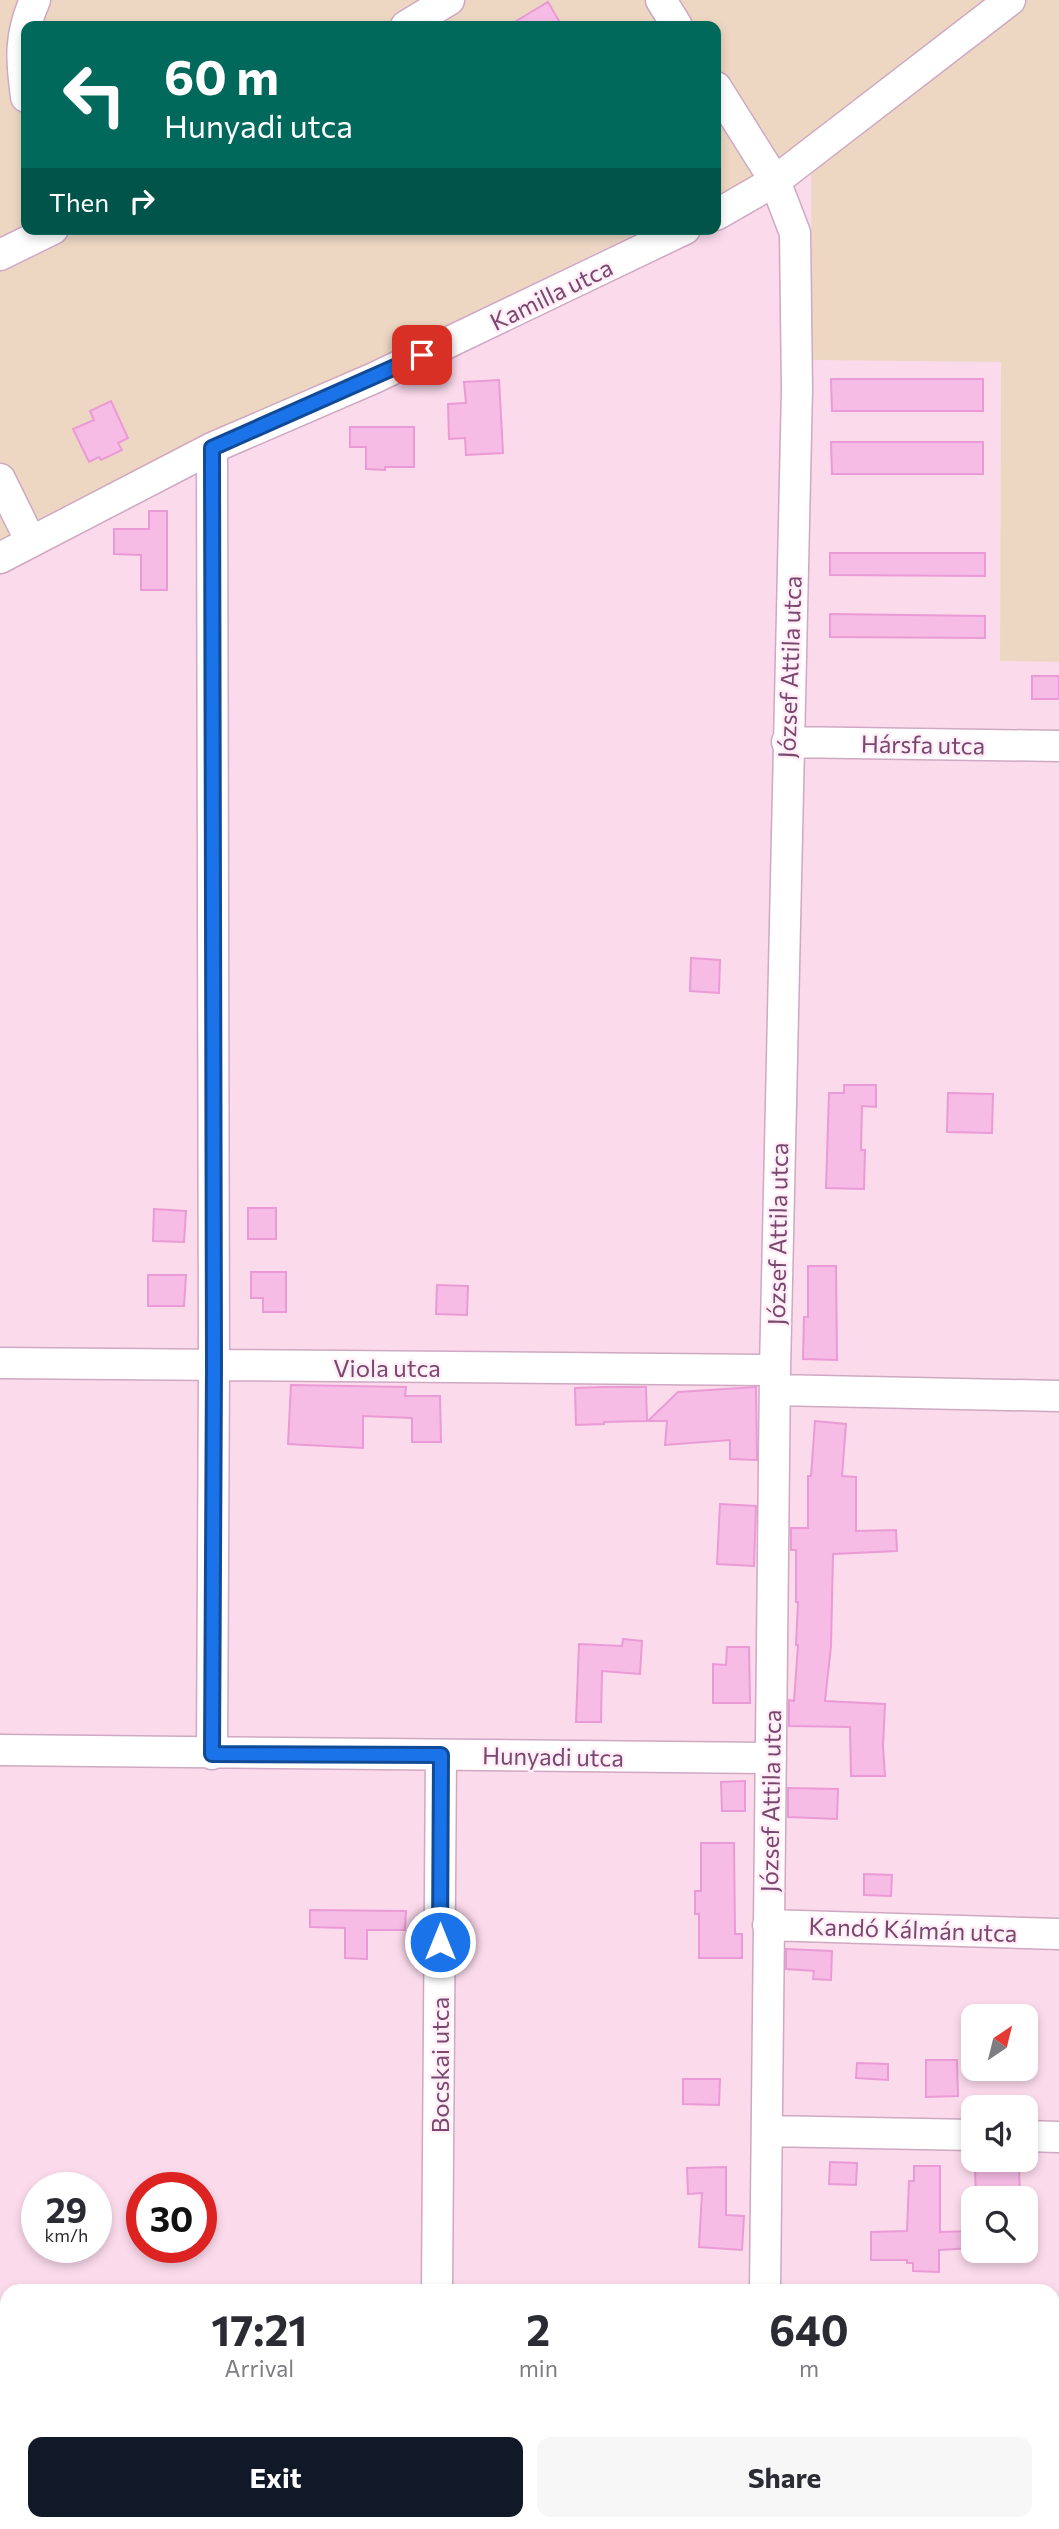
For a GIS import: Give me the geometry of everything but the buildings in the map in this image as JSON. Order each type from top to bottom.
[{"type":"street","points":[[27,21],[35,0]]},
{"type":"street","points":[[414,21],[449,0]]},
{"type":"street","points":[[661,0],[674,21]]},
{"type":"street","points":[[721,212],[775,181],[1010,0]]},
{"type":"street","name":"József Attila utca","points":[[721,95],[775,181],[795,233],[797,389],[787,742],[775,1380],[765,2284]]},
{"type":"street","points":[[0,254],[40,235]]},
{"type":"street","name":"Kamilla utca","points":[[0,558],[212,448],[374,378],[672,235]]},
{"type":"street","points":[[212,448],[212,1754]]},
{"type":"street","points":[[0,479],[31,542]]},
{"type":"street","name":"Hársfa utca","points":[[787,742],[1059,746]]},
{"type":"street","name":"Viola utca","points":[[0,1363],[775,1380],[1059,1396]]},
{"type":"street","name":"Hunyadi utca","points":[[0,1750],[771,1758]]},
{"type":"street","name":"Bocskai utca","points":[[437,2284],[441,1755]]},
{"type":"street","name":"Kandó Kálmán utca","points":[[768,1925],[1059,1934]]},
{"type":"street","points":[[767,2131],[961,2135]]},
{"type":"street","points":[[1038,2136],[1059,2137]]},
{"type":"shaded area","points":[[0,0],[1059,0],[1059,662],[1000,661],[1001,362],[812,360],[811,149],[721,193],[721,21],[21,21],[21,235],[633,235],[145,473],[0,548]]},
{"type":"shaded area","points":[[812,148],[1001,362],[1000,660],[1059,662],[1059,2284],[0,2284],[0,548],[145,473],[633,235],[721,235],[721,193]]},
{"type":"route","points":[[422,355],[212,448],[212,1754],[441,1755],[440,1942]]}]
